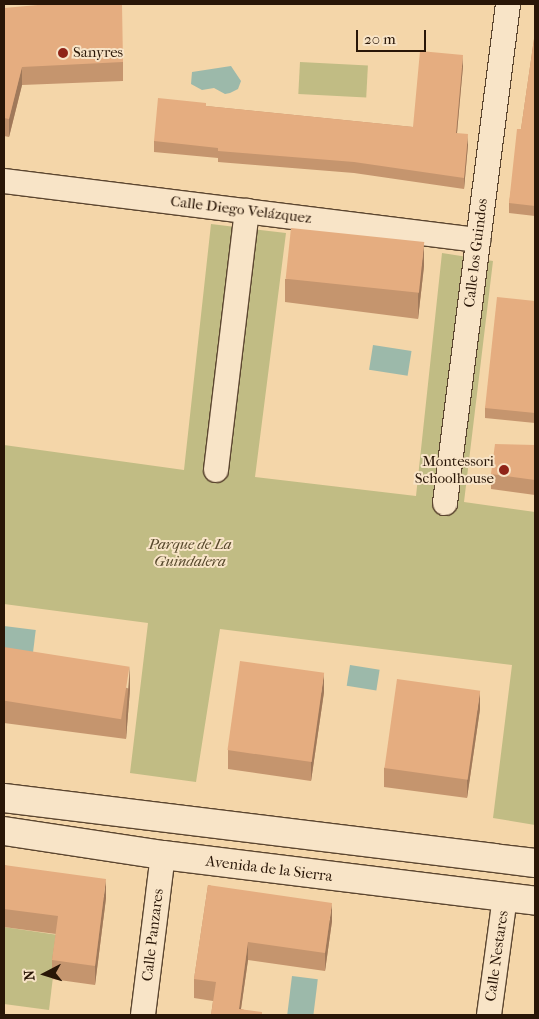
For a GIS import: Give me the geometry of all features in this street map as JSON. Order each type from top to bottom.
[{"type":"main road","points":[[4,798],[535,863]]},
{"type":"main road","name":"Avenida de la Sierra","points":[[4,831],[163,855],[535,901]]},
{"type":"street","name":"Calle los Guindos","points":[[445,503],[508,4]]},
{"type":"street","name":"Calle Diego Velázquez","points":[[4,181],[478,240]]},
{"type":"street","points":[[216,470],[247,211]]},
{"type":"street","name":"Calle Panzares","points":[[143,1015],[163,855]]},
{"type":"street","name":"Calle Nestares","points":[[489,1015],[505,897]]},
{"type":"green space","points":[[300,62],[368,66],[366,98],[298,94]]},
{"type":"green space","name":"Parque de La Guindalera","points":[[211,224],[286,233],[255,477],[416,496],[442,253],[493,261],[464,502],[535,512],[535,825],[493,818],[512,665],[220,629],[196,782],[130,773],[148,623],[4,604],[4,445],[184,470]]},
{"type":"green space","points":[[4,927],[58,935],[49,1010],[4,1004]]},
{"type":"shaded area","points":[[231,66],[241,81],[238,89],[230,93],[225,94],[214,88],[202,90],[191,84],[192,72]]},
{"type":"shaded area","points":[[373,345],[412,351],[408,376],[369,370]]},
{"type":"shaded area","points":[[4,626],[36,630],[32,659],[4,655]]},
{"type":"shaded area","points":[[350,665],[380,670],[376,690],[347,686]]},
{"type":"shaded area","points":[[292,976],[318,979],[313,1015],[287,1015]]},
{"type":"building","name":"Sanyres","points":[[49,4],[122,4],[123,62],[22,67],[9,119],[4,118],[4,8]]},
{"type":"building","points":[[535,32],[535,206],[509,203],[517,129],[521,129]]},
{"type":"building","points":[[420,51],[463,55],[456,133],[468,134],[464,178],[354,162],[218,151],[218,148],[154,141],[158,98],[206,103],[206,106],[413,127]]},
{"type":"building","points":[[291,228],[424,242],[419,293],[286,279]]},
{"type":"building","points":[[497,297],[535,301],[535,413],[485,408]]},
{"type":"building","points":[[495,444],[535,445],[535,480],[491,474]]},
{"type":"building","points":[[4,647],[129,667],[121,719],[4,701]]},
{"type":"building","points":[[240,661],[324,673],[312,762],[227,750]]},
{"type":"building","points":[[397,679],[480,691],[468,780],[384,768]]},
{"type":"building","points":[[4,865],[106,879],[95,966],[52,960],[58,916],[4,909]]},
{"type":"building","points":[[208,885],[332,903],[325,953],[248,942],[239,1009],[262,1012],[262,1015],[211,1015],[216,982],[194,979]]},
{"type":"place","name":"Sanyres","points":[[63,53]]},
{"type":"place","name":"Montessori Schoolhouse","points":[[504,470]]}]
